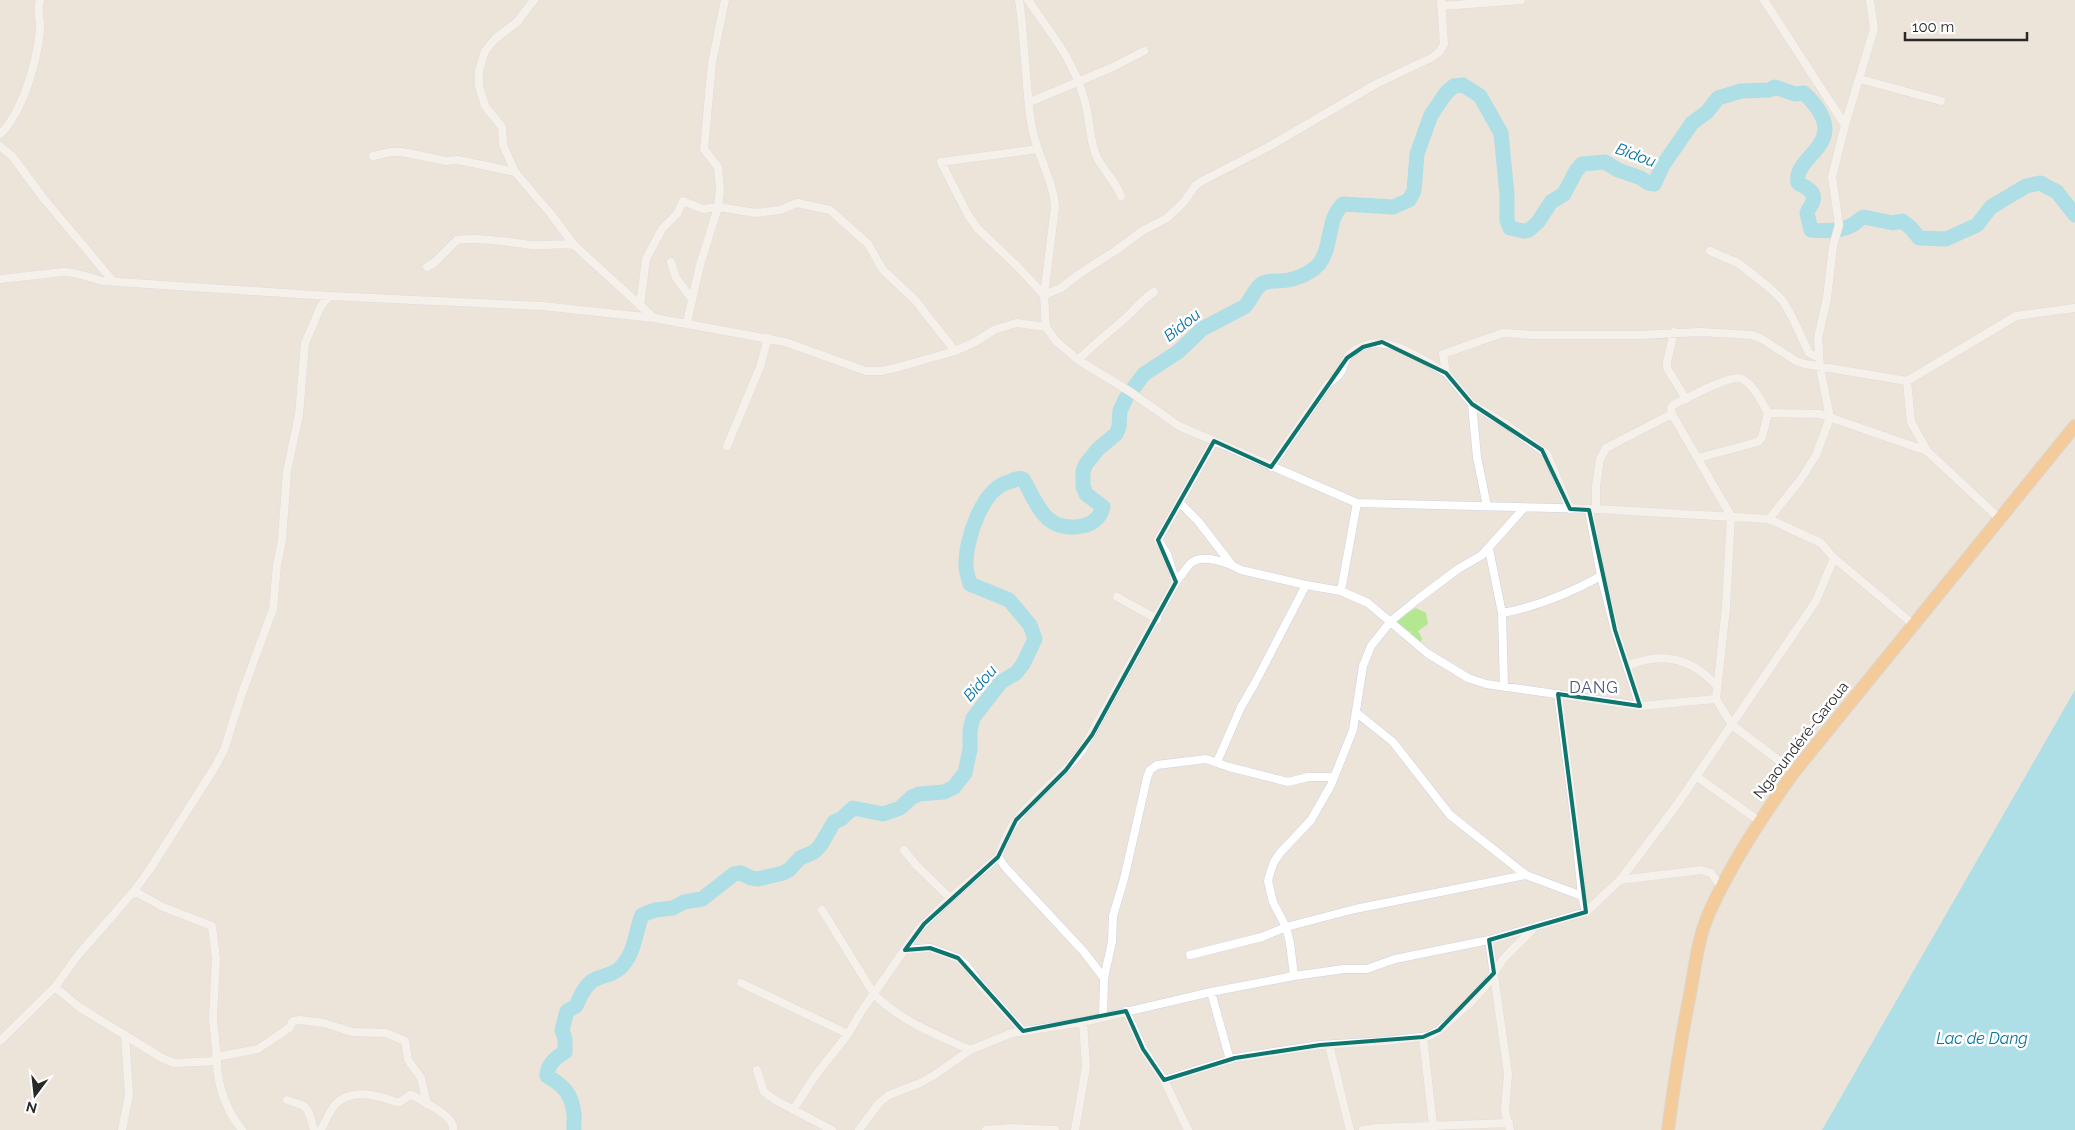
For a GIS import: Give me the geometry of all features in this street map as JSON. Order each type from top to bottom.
[{"type":"highway","name":"Ngaoundéré-Garoua","points":[[1668,1130],[1677,1066],[1700,940],[1709,913],[1733,864],[1759,820],[1794,772],[2001,520],[2075,426]]},
{"type":"street","points":[[0,134],[12,121],[39,49],[41,24],[37,9],[40,0]]},
{"type":"street","points":[[534,0],[517,22],[485,51],[479,71],[481,96],[486,109],[502,127],[503,145],[515,172],[550,212],[574,245],[654,318]]},
{"type":"street","points":[[687,322],[718,207],[720,174],[718,167],[704,149],[712,63],[725,0]]},
{"type":"street","points":[[1121,196],[1116,184],[1101,166],[1094,150],[1086,104],[1079,81],[1060,44],[1028,0],[1019,4],[1031,123],[1054,195],[1055,207],[1044,295],[1046,327],[1056,342],[1078,360],[1129,391],[1179,426],[1357,503],[1593,509],[1769,519],[1821,542],[1834,558],[1914,625]]},
{"type":"street","points":[[1044,295],[1061,288],[1142,231],[1166,218],[1184,202],[1195,186],[1202,181],[1270,146],[1376,84],[1433,57],[1444,44],[1442,3],[1522,0]]},
{"type":"street","points":[[1764,0],[1844,125]]},
{"type":"street","points":[[1769,519],[1801,479],[1816,455],[1830,418],[1819,363],[1818,338],[1826,306],[1839,224],[1832,177],[1844,125],[1860,79],[1874,29],[1870,0]]},
{"type":"street","points":[[1030,102],[1113,67],[1144,51]]},
{"type":"street","points":[[1860,79],[1941,101]]},
{"type":"street","points":[[0,146],[12,156],[44,199],[113,282]]},
{"type":"street","points":[[1038,149],[941,162],[968,215],[978,229],[1044,295]]},
{"type":"street","points":[[373,156],[391,152],[402,152],[446,161],[458,160],[477,163],[515,172]]},
{"type":"street","points":[[640,306],[645,263],[662,229],[677,214],[682,202],[685,201],[703,209],[718,207],[763,214],[802,203],[824,208],[834,213],[868,244],[883,270],[915,300],[955,351]]},
{"type":"street","points":[[427,267],[435,262],[457,240],[492,240],[532,245],[557,243],[574,245]]},
{"type":"street","points":[[1710,251],[1738,263],[1771,288],[1783,301],[1809,353],[1819,363]]},
{"type":"street","points":[[671,262],[676,278],[692,299]]},
{"type":"street","points":[[0,279],[64,272],[113,282],[329,296],[542,306],[687,322],[768,338],[800,346],[851,367],[866,371],[881,371],[899,367],[955,351],[975,342],[994,330],[1016,324],[1046,327]]},
{"type":"street","points":[[1078,360],[1098,339],[1124,320],[1144,299],[1154,292]]},
{"type":"street","points":[[0,1040],[55,987],[79,954],[134,890],[164,848],[216,767],[224,750],[241,696],[273,609],[277,565],[282,540],[287,471],[299,415],[305,343],[316,318],[329,296]]},
{"type":"street","points":[[1446,373],[1443,354],[1503,333],[1534,335],[1639,335],[1674,332],[1752,335],[1762,338],[1796,360],[1907,381],[2016,316],[2075,308]]},
{"type":"street","points":[[1674,332],[1667,368],[1686,398]]},
{"type":"street","points":[[728,446],[760,367],[768,338]]},
{"type":"street","points":[[1271,467],[1327,385],[1340,372],[1346,359],[1354,351],[1372,344],[1386,343],[1415,355],[1446,373],[1472,404],[1547,454],[1570,509]]},
{"type":"street","points":[[1698,458],[1758,442],[1762,437],[1768,413],[1751,387],[1739,378],[1726,381],[1686,398],[1673,404],[1671,408],[1672,414],[1732,516],[1726,607],[1716,699],[1732,725],[1794,772]]},
{"type":"street","points":[[1907,381],[1911,422],[1927,451],[2001,520]]},
{"type":"street","points":[[1472,404],[1477,458],[1487,506]]},
{"type":"street","points":[[1768,413],[1813,413],[1927,451]]},
{"type":"street","points":[[1640,706],[1615,630],[1601,576],[1593,509],[1600,459],[1606,448],[1672,414]]},
{"type":"street","points":[[1176,582],[1172,565],[1158,540],[1214,441]]},
{"type":"street","points":[[1180,503],[1198,521],[1232,565]]},
{"type":"street","points":[[1341,591],[1357,503]]},
{"type":"street","points":[[1294,976],[1286,927],[1273,902],[1268,881],[1274,862],[1280,853],[1312,820],[1334,777],[1350,738],[1357,713],[1363,666],[1371,646],[1390,621],[1428,591],[1489,549],[1524,508]]},
{"type":"street","points":[[1489,549],[1502,613],[1504,687]]},
{"type":"street","points":[[858,1130],[879,1103],[888,1095],[934,1076],[970,1050],[999,1038],[1023,1031],[1083,1022],[1211,992],[1294,976],[1344,969],[1367,969],[1395,959],[1489,940],[1586,912],[1620,880],[1732,725],[1816,600],[1834,558]]},
{"type":"street","points":[[793,1110],[919,930],[950,898],[998,857],[1008,831],[1016,820],[1066,770],[1081,752],[1176,582],[1195,560],[1210,559],[1232,565],[1241,570],[1341,591],[1368,603],[1427,653],[1448,667],[1468,678],[1486,684],[1640,706],[1716,699]]},
{"type":"street","points":[[1502,613],[1519,610],[1550,599],[1601,576]]},
{"type":"street","points":[[1217,762],[1240,707],[1255,683],[1306,585]]},
{"type":"street","points":[[1117,597],[1157,619]]},
{"type":"street","points":[[1627,666],[1651,658],[1680,660],[1705,673],[1717,686]]},
{"type":"street","points":[[1558,694],[1574,814],[1582,896],[1586,912]]},
{"type":"street","points":[[1357,713],[1393,742],[1450,815],[1526,875],[1582,896]]},
{"type":"street","points":[[1103,1017],[1104,978],[1113,935],[1113,916],[1124,879],[1150,770],[1157,765],[1190,759],[1208,759],[1229,767],[1288,782],[1308,777],[1334,777]]},
{"type":"street","points":[[1696,776],[1759,820]]},
{"type":"street","points":[[904,850],[916,865],[950,898]]},
{"type":"street","points":[[998,857],[1084,952],[1104,978]]},
{"type":"street","points":[[1620,880],[1701,870],[1711,873],[1722,888]]},
{"type":"street","points":[[1190,955],[1254,939],[1286,927],[1355,909],[1449,892],[1526,875]]},
{"type":"street","points":[[134,890],[163,907],[212,926],[216,959],[213,1019],[220,1086],[227,1107],[242,1130]]},
{"type":"street","points":[[822,910],[874,994],[885,1005],[903,1017],[970,1050]]},
{"type":"street","points":[[1164,1080],[1230,1060],[1329,1045],[1424,1037],[1439,1030],[1484,988],[1509,953],[1536,925]]},
{"type":"street","points":[[1363,1130],[1433,1125],[1509,1126],[1505,1111],[1508,1074],[1489,940]]},
{"type":"street","points":[[905,950],[930,948],[958,958],[1023,1031]]},
{"type":"street","points":[[740,983],[848,1034]]},
{"type":"street","points":[[55,987],[79,1007],[174,1063],[217,1059],[258,1049],[289,1028],[293,1021],[300,1020],[324,1023],[352,1032],[386,1033],[405,1041],[408,1060],[421,1078],[427,1104]]},
{"type":"street","points":[[1211,992],[1230,1060]]},
{"type":"street","points":[[1126,1012],[1143,1049],[1164,1080],[1188,1130]]},
{"type":"street","points":[[1075,1130],[1086,1067],[1083,1022]]},
{"type":"street","points":[[122,1130],[129,1095],[125,1035]]},
{"type":"street","points":[[1424,1037],[1433,1125]]},
{"type":"street","points":[[1329,1045],[1350,1130]]},
{"type":"street","points":[[757,1070],[764,1092],[793,1110],[832,1130]]},
{"type":"street","points":[[321,1130],[337,1102],[360,1095],[372,1095],[396,1102],[400,1102],[410,1095],[448,1117],[453,1122],[453,1130]]},
{"type":"street","points":[[287,1100],[301,1104],[308,1109],[314,1130]]},
{"type":"street","points":[[986,1130],[1030,1128],[1055,1130]]},
{"type":"highlighted area","points":[[1382,342],[1446,373],[1472,404],[1542,450],[1570,509],[1589,510],[1615,630],[1640,706],[1558,694],[1586,912],[1489,940],[1494,973],[1439,1030],[1423,1037],[1320,1045],[1235,1058],[1164,1080],[1143,1049],[1126,1011],[1023,1031],[958,958],[930,948],[905,950],[924,924],[998,857],[1016,820],[1066,770],[1092,735],[1176,582],[1158,540],[1214,441],[1271,467],[1347,358],[1363,347]]},
{"type":"green space","points":[[1416,608],[1426,613],[1428,624],[1418,631],[1422,638],[1421,641],[1416,643],[1411,636],[1411,632],[1400,628],[1395,622]]},
{"type":"water","name":"Lac de Dang","points":[[2075,690],[2075,1130],[1822,1130]]},
{"type":"waterway","name":"Bidou","points":[[574,1130],[573,1107],[569,1096],[558,1083],[547,1076],[547,1072],[555,1059],[565,1052],[565,1039],[562,1030],[567,1011],[576,1006],[589,983],[614,973],[625,962],[632,950],[642,915],[655,910],[673,908],[684,902],[702,899],[734,874],[741,873],[758,879],[783,873],[789,870],[800,858],[814,852],[820,846],[834,822],[841,819],[853,808],[883,814],[900,808],[912,797],[919,794],[944,792],[954,787],[965,773],[973,718],[1001,682],[1016,673],[1023,664],[1035,639],[1030,625],[1009,600],[970,584],[966,566],[968,543],[977,517],[991,494],[999,486],[1021,478],[1044,515],[1051,521],[1069,527],[1082,526],[1093,522],[1103,507],[1086,494],[1083,486],[1083,471],[1098,449],[1116,434],[1119,427],[1120,411],[1126,398],[1144,374],[1178,352],[1202,329],[1244,307],[1257,288],[1263,283],[1294,279],[1315,268],[1323,257],[1334,218],[1343,204],[1393,207],[1409,200],[1414,191],[1417,154],[1431,115],[1446,93],[1454,86],[1463,85],[1480,96],[1501,133],[1507,195],[1507,220],[1510,228],[1523,231],[1529,230],[1538,222],[1551,202],[1564,194],[1576,171],[1582,164],[1605,162],[1618,170],[1654,184],[1663,165],[1692,123],[1707,112],[1718,98],[1741,91],[1769,90],[1775,87],[1795,94],[1804,93],[1819,110],[1825,125],[1824,136],[1819,146],[1799,173],[1798,183],[1809,190],[1814,198],[1807,213],[1811,230],[1839,230],[1849,227],[1864,217],[1893,223],[1902,221],[1919,238],[1946,239],[1977,225],[1991,207],[2026,186],[2040,183],[2057,192],[2075,215]]},
{"type":"district","name":"DANG","points":[[1594,687]]}]
